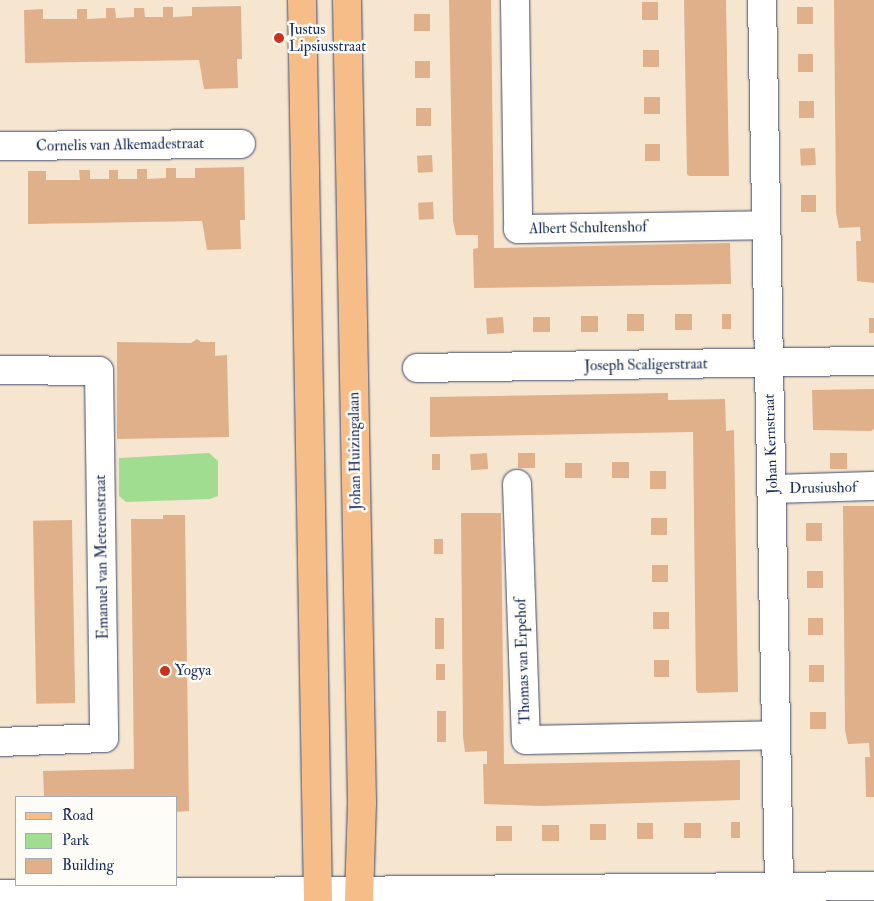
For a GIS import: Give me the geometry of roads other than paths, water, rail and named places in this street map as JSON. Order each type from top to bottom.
[{"type":"main road","points":[[302,0],[318,896]]},
{"type":"main road","name":"Johan Huizingalaan","points":[[347,0],[362,803],[359,896]]},
{"type":"street","name":"Albert Schultenshof","points":[[515,0],[518,229],[766,225]]},
{"type":"street","name":"Johan Kernstraat","points":[[762,0],[779,888]]},
{"type":"street","name":"Cornelis van Alkemadestraat","points":[[0,146],[241,144]]},
{"type":"street","name":"Joseph Scaligerstraat","points":[[417,368],[874,361]]},
{"type":"street","name":"Emanuel van Meterenstraat","points":[[0,370],[99,371],[104,738],[0,742]]},
{"type":"street","name":"Thomas van Erpehof","points":[[517,484],[526,740],[776,736]]},
{"type":"street","name":"Drusiushof","points":[[772,489],[874,486]]},
{"type":"street","points":[[0,894],[318,896],[727,895],[779,888],[830,894],[874,886]]},
{"type":"place","name":"Justus Lipsiusstraat","points":[[279,38]]},
{"type":"place","name":"Yogya","points":[[165,671]]}]
